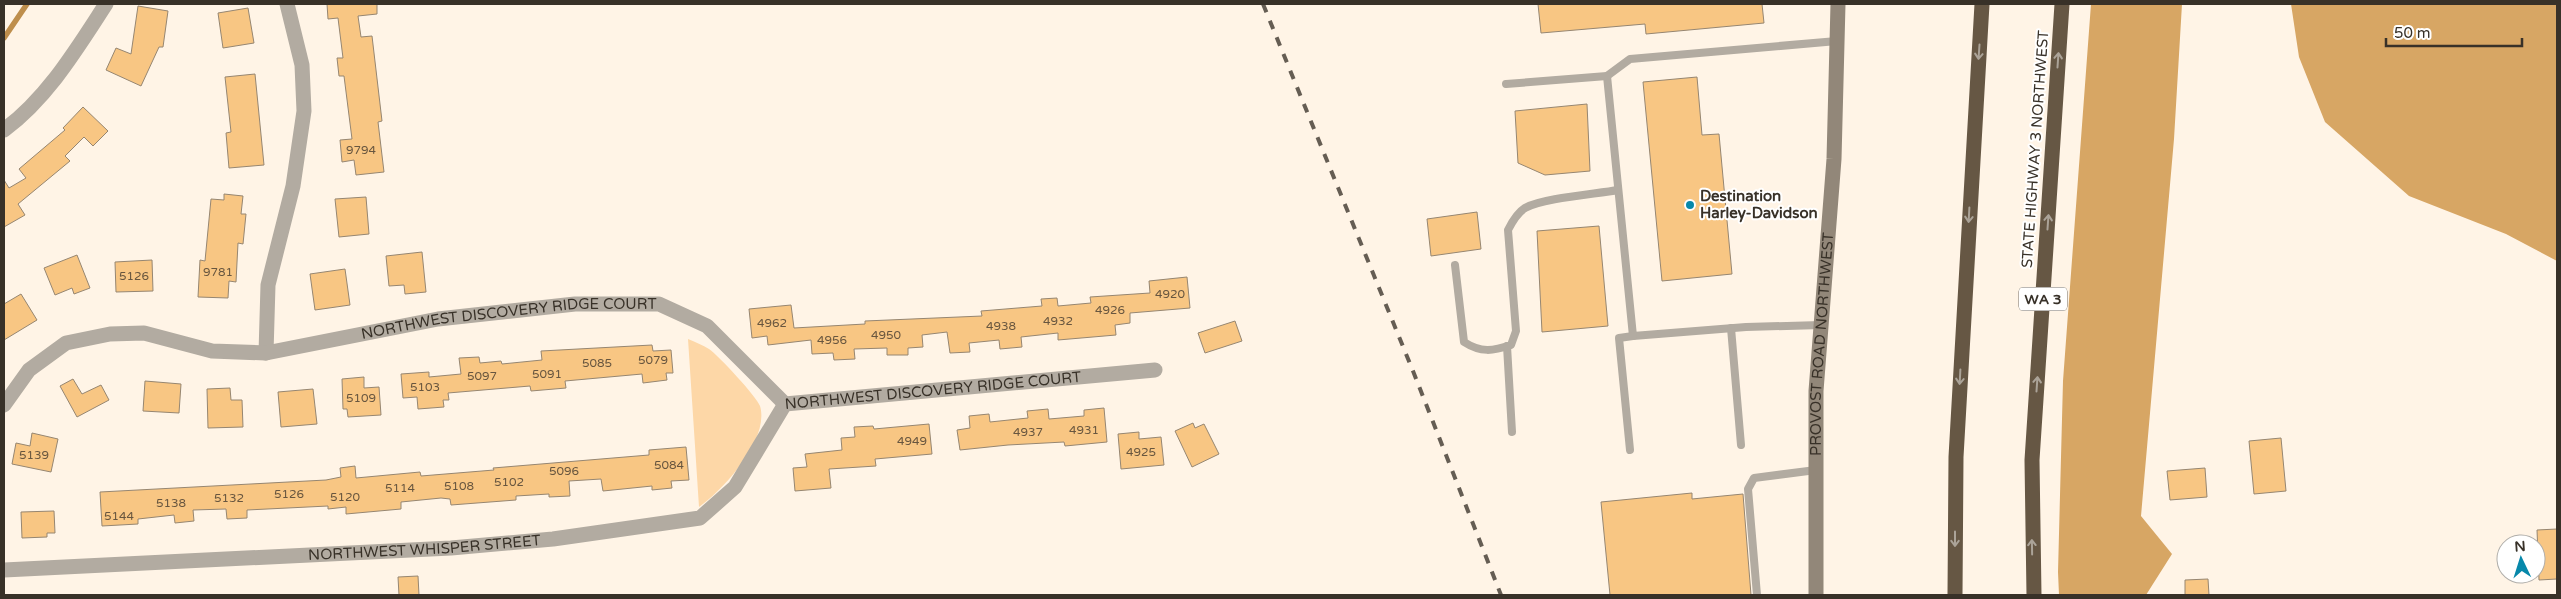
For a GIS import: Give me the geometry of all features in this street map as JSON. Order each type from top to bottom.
[{"type":"highway","points":[[1955,595],[1956,457],[1982,4]]},
{"type":"highway","name":"STATE HIGHWAY 3 NORTHWEST","points":[[2034,595],[2032,460],[2062,4]]},
{"type":"street","points":[[4,130],[24,116],[63,70],[106,4]]},
{"type":"street","points":[[266,353],[268,285],[293,186],[304,111],[302,65],[287,4]]},
{"type":"street","name":"PROVOST ROAD NORTHWEST","points":[[1816,595],[1816,391],[1834,159],[1838,4]]},
{"type":"street","name":"NORTHWEST DISCOVERY RIDGE COURT","points":[[4,405],[29,370],[66,343],[110,334],[144,333],[212,351],[266,353],[438,319],[575,304],[659,304],[708,326],[785,404],[1155,370]]},
{"type":"street","name":"NORTHWEST WHISPER STREET","points":[[4,570],[450,548],[553,539],[700,518],[735,488],[785,404]]},
{"type":"lane","points":[[1506,84],[1607,76],[1630,59],[1837,41]]},
{"type":"lane","points":[[1607,76],[1633,336]]},
{"type":"lane","points":[[1454,265],[1464,342],[1476,349],[1494,351],[1507,346],[1511,344],[1516,330],[1508,230],[1516,217],[1525,208],[1546,202],[1618,190]]},
{"type":"lane","points":[[1630,450],[1619,338],[1731,328],[1821,325]]},
{"type":"lane","points":[[1731,328],[1740,445]]},
{"type":"lane","points":[[1507,346],[1512,432]]},
{"type":"lane","points":[[1757,595],[1748,490],[1754,478],[1765,475],[1816,470]]},
{"type":"shaded area","points":[[2091,4],[2182,4],[2174,139],[2141,516],[2172,554],[2146,595],[2059,595],[2063,381]]},
{"type":"shaded area","points":[[2291,4],[2557,4],[2557,261],[2506,234],[2409,196],[2325,122],[2299,57]]},
{"type":"shaded area","points":[[688,339],[709,349],[737,376],[760,406],[761,419],[758,433],[742,462],[720,489],[699,507]]},
{"type":"building","points":[[327,4],[377,4],[377,14],[358,16],[361,37],[372,36],[382,121],[378,122],[384,172],[356,175],[354,160],[342,162],[340,140],[352,139],[344,76],[339,76],[337,58],[343,58],[338,18],[328,19]]},
{"type":"building","points":[[1538,4],[1762,4],[1764,23],[1646,34],[1645,24],[1541,33]]},
{"type":"building","points":[[138,6],[168,11],[163,47],[159,47],[141,86],[106,70],[116,48],[131,54]]},
{"type":"building","points":[[248,8],[254,43],[223,48],[218,13]]},
{"type":"building","points":[[255,74],[264,165],[229,168],[226,133],[231,132],[225,77]]},
{"type":"building","name":"Destination Harley-Davidson","points":[[1697,77],[1702,135],[1719,134],[1732,274],[1662,281],[1643,82]]},
{"type":"building","points":[[1587,104],[1590,171],[1545,175],[1518,163],[1515,111]]},
{"type":"building","points":[[83,107],[108,131],[93,146],[84,137],[65,156],[70,161],[18,204],[25,215],[4,227],[4,180],[9,188],[26,178],[19,169],[65,130],[63,128]]},
{"type":"building","points":[[224,194],[243,196],[241,214],[246,214],[243,244],[238,243],[236,282],[229,281],[228,298],[198,297],[200,260],[205,261],[211,199],[224,200]]},
{"type":"building","points":[[366,197],[369,234],[339,237],[335,199]]},
{"type":"building","points":[[1477,212],[1481,249],[1431,256],[1427,219]]},
{"type":"building","points":[[1599,226],[1608,326],[1542,332],[1537,231]]},
{"type":"building","points":[[422,252],[426,292],[405,294],[404,285],[389,286],[386,256]]},
{"type":"building","points":[[77,255],[90,288],[74,294],[72,288],[55,295],[44,268]]},
{"type":"building","points":[[152,260],[153,291],[116,292],[115,262]]},
{"type":"building","points":[[345,269],[350,305],[315,310],[310,274]]},
{"type":"building","points":[[1187,277],[1190,308],[1130,313],[1130,323],[1115,325],[1116,335],[1058,340],[1058,333],[1021,337],[1022,347],[1000,349],[999,340],[969,343],[970,352],[950,353],[947,332],[922,335],[923,347],[908,348],[908,355],[887,355],[887,348],[854,349],[855,359],[834,360],[833,353],[812,354],[811,340],[768,345],[767,336],[752,338],[749,309],[791,305],[794,328],[865,324],[865,321],[982,316],[981,311],[1042,306],[1041,299],[1057,298],[1058,306],[1091,303],[1090,297],[1150,293],[1149,281]]},
{"type":"building","points":[[21,294],[37,320],[4,340],[4,304]]},
{"type":"building","points":[[1235,321],[1242,341],[1205,353],[1198,333]]},
{"type":"building","points":[[652,345],[653,351],[671,350],[673,373],[666,373],[667,380],[643,383],[642,374],[565,381],[566,388],[531,391],[530,386],[448,393],[449,400],[443,400],[444,407],[418,409],[417,397],[403,398],[401,374],[429,372],[429,377],[461,374],[459,358],[479,357],[480,363],[501,361],[502,364],[542,360],[541,351]]},
{"type":"building","points":[[364,377],[364,388],[379,387],[381,415],[348,417],[347,409],[343,409],[342,379]]},
{"type":"building","points":[[73,379],[82,394],[101,385],[109,400],[77,417],[60,386]]},
{"type":"building","points":[[145,381],[181,384],[179,413],[143,411]]},
{"type":"building","points":[[230,388],[231,400],[242,400],[243,427],[208,428],[207,389]]},
{"type":"building","points":[[313,389],[317,424],[281,427],[278,392]]},
{"type":"building","points":[[1104,408],[1107,442],[1065,446],[1064,442],[1008,445],[960,450],[957,430],[970,428],[969,416],[989,414],[990,422],[1028,418],[1027,411],[1048,409],[1049,419],[1084,416],[1084,410]]},
{"type":"building","points":[[1193,423],[1195,428],[1204,424],[1219,454],[1192,467],[1175,431]]},
{"type":"building","points":[[929,424],[932,454],[875,459],[876,466],[829,469],[831,488],[795,491],[793,468],[807,467],[805,454],[842,450],[841,438],[855,437],[854,427],[873,426],[874,429]]},
{"type":"building","points":[[1139,432],[1139,439],[1161,437],[1164,465],[1121,469],[1118,434]]},
{"type":"building","points":[[32,433],[58,439],[51,472],[12,464],[16,443],[30,446]]},
{"type":"building","points":[[2281,438],[2286,491],[2254,494],[2249,441]]},
{"type":"building","points":[[686,447],[689,480],[671,481],[672,488],[652,490],[652,486],[603,491],[601,479],[569,481],[570,496],[549,497],[549,494],[516,496],[516,500],[451,505],[450,499],[441,498],[401,502],[401,509],[346,514],[346,507],[328,509],[328,506],[247,510],[247,518],[227,519],[226,509],[193,510],[194,521],[175,523],[174,515],[138,519],[138,524],[102,526],[100,492],[326,480],[341,477],[340,468],[355,466],[356,478],[420,472],[421,476],[649,455],[649,450]]},
{"type":"building","points":[[2205,468],[2207,497],[2170,500],[2167,471]]},
{"type":"building","points":[[1692,493],[1692,499],[1743,494],[1751,595],[1610,595],[1601,502]]},
{"type":"building","points":[[54,511],[55,533],[47,533],[47,537],[22,538],[21,512]]},
{"type":"building","points":[[2557,529],[2557,579],[2546,580],[2546,534],[2537,534],[2537,530]]},
{"type":"building","points":[[418,576],[419,595],[399,595],[398,577]]},
{"type":"building","points":[[2208,579],[2209,595],[2185,595],[2185,580]]},
{"type":"waterway","points":[[4,38],[27,4]]},
{"type":"railway","points":[[1263,4],[1413,371],[1501,595]]},
{"type":"place","name":"Destination Harley-Davidson","points":[[1690,205]]}]
